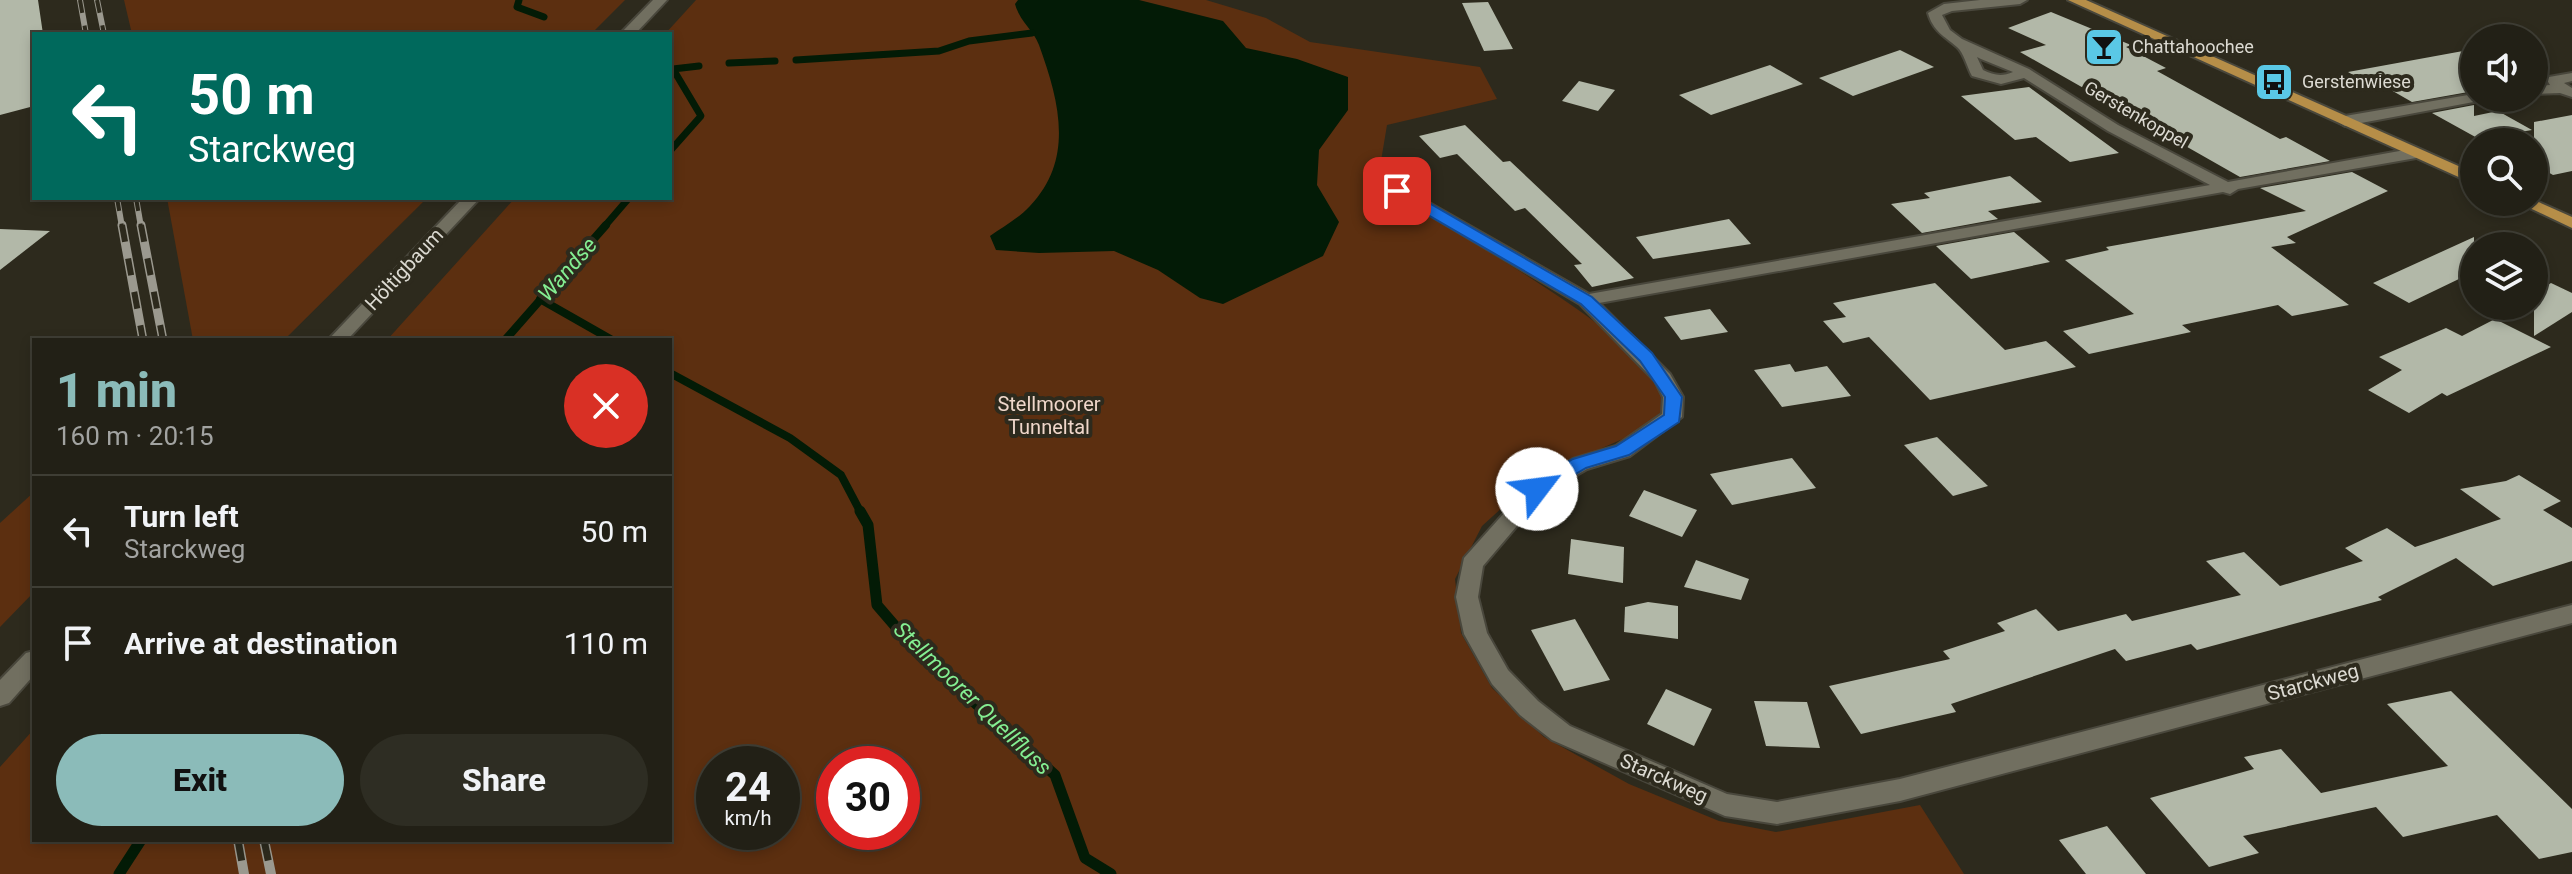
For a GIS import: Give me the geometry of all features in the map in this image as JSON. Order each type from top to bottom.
[{"type":"main road","points":[[2075,0],[2460,173]]},
{"type":"main road","points":[[2548,212],[2572,223]]},
{"type":"street","points":[[629,32],[660,0]]},
{"type":"street","name":"Gerstenkoppel","points":[[2020,0],[1949,7],[1935,13],[1937,26],[1966,48],[2024,72],[2113,128],[2230,189]]},
{"type":"street","name":"Gerstenkoppel","points":[[1966,48],[1977,73],[1989,79],[2005,81],[2024,72]]},
{"type":"street","points":[[2548,88],[2568,86]]},
{"type":"street","points":[[2345,121],[2460,100]]},
{"type":"street","points":[[1586,300],[2230,189],[2416,153]]},
{"type":"street","name":"Starckweg","points":[[1397,191],[1586,300],[1663,378],[1673,397],[1672,417],[1623,451],[1580,464],[1537,489],[1472,564],[1467,597],[1476,634],[1500,677],[1529,708],[1561,733],[1725,805],[1777,813],[1900,790],[2572,614]]},
{"type":"street","name":"Höltigbaum","points":[[339,338],[470,200]]},
{"type":"street","points":[[0,696],[32,662]]},
{"type":"green space","points":[[124,0],[625,0],[593,32],[132,32]]},
{"type":"green space","name":"Stellmoorer Tunneltal","points":[[696,0],[1206,0],[1266,18],[1310,42],[1480,67],[1497,99],[1387,125],[1380,167],[1391,174],[1388,191],[1583,313],[1648,369],[1661,391],[1662,400],[1662,415],[1646,429],[1537,476],[1482,526],[1455,579],[1461,633],[1492,688],[1544,737],[1629,784],[1719,821],[1776,832],[1920,805],[1964,874],[0,874],[0,767],[32,731],[32,842],[672,842],[672,338],[389,338],[513,200],[672,200],[672,32],[667,32]]},
{"type":"green space","points":[[167,200],[425,200],[286,338],[193,338]]},
{"type":"green space","points":[[32,494],[32,594],[0,627],[0,523]]},
{"type":"shaded area","points":[[1018,0],[1139,0],[1223,21],[1246,48],[1297,59],[1348,77],[1348,110],[1319,150],[1317,185],[1339,222],[1323,256],[1223,304],[1200,298],[1158,270],[1114,251],[1039,253],[996,250],[990,236],[1030,206],[1044,188],[1058,149],[1059,128],[1052,87],[1036,39],[1017,10],[1015,4]]},
{"type":"building","points":[[0,0],[38,0],[43,32],[32,32],[32,107],[0,115]]},
{"type":"building","points":[[1488,2],[1513,49],[1484,51],[1462,3]]},
{"type":"building","points":[[2051,12],[2131,45],[2126,47],[2166,68],[2157,71],[2280,139],[2286,137],[2330,161],[2240,177],[2020,52],[2046,45],[2008,28]]},
{"type":"building","points":[[1900,50],[1934,67],[1853,96],[1819,78]]},
{"type":"building","points":[[2460,52],[2460,93],[2412,102],[2391,90],[2381,91],[2348,72]]},
{"type":"building","points":[[1770,65],[1803,84],[1711,115],[1679,95]]},
{"type":"building","points":[[1579,81],[1615,90],[1598,111],[1562,101]]},
{"type":"building","points":[[2029,87],[2119,153],[2070,162],[2036,137],[2015,140],[1961,96]]},
{"type":"building","points":[[2460,108],[2460,112],[2474,112],[2474,116],[2500,112],[2528,128],[2460,128],[2432,113]]},
{"type":"building","points":[[2572,115],[2572,171],[2553,175],[2548,172],[2548,128],[2534,128],[2534,122]]},
{"type":"building","points":[[1465,125],[1503,162],[1510,161],[1634,278],[1592,287],[1574,265],[1582,264],[1525,208],[1515,211],[1457,154],[1440,158],[1419,136]]},
{"type":"building","points":[[2352,172],[2388,191],[2287,237],[2296,243],[2271,247],[2349,305],[2292,316],[2278,305],[2182,325],[2191,332],[2089,354],[2063,331],[2134,314],[2065,260],[2109,250],[2106,247],[2306,211],[2260,188]]},
{"type":"building","points":[[2010,176],[2042,202],[1988,211],[1998,219],[1922,233],[1891,204],[1930,198],[1924,193]]},
{"type":"building","points":[[1729,219],[1751,244],[1653,259],[1636,237]]},
{"type":"building","points":[[0,229],[50,231],[0,270]]},
{"type":"building","points":[[2014,232],[2050,262],[1971,279],[1936,246]]},
{"type":"building","points":[[2460,243],[2460,278],[2409,303],[2373,283]]},
{"type":"building","points":[[1935,283],[2005,350],[2046,341],[2076,367],[1930,400],[1869,337],[1843,343],[1823,321],[1846,317],[1833,303]]},
{"type":"building","points":[[2551,283],[2572,293],[2572,312],[2534,336],[2534,320],[2548,320],[2548,285]]},
{"type":"building","points":[[1710,309],[1728,332],[1681,340],[1664,317]]},
{"type":"building","points":[[2497,320],[2551,347],[2447,396],[2442,393],[2409,413],[2368,390],[2402,370],[2379,357],[2446,328],[2462,336]]},
{"type":"building","points":[[1790,364],[1795,372],[1827,366],[1851,396],[1782,407],[1754,370]]},
{"type":"building","points":[[1937,437],[1988,486],[1953,496],[1904,445]]},
{"type":"building","points":[[1792,458],[1816,488],[1732,505],[1710,474]]},
{"type":"building","points":[[2519,475],[2561,501],[2543,510],[2572,528],[2572,561],[2493,586],[2456,558],[2378,597],[2382,600],[2197,650],[2191,644],[2126,661],[2115,649],[1951,704],[1956,712],[1861,734],[1829,686],[1950,659],[1943,651],[2005,631],[1997,623],[2036,609],[2058,631],[2126,614],[2132,621],[2241,595],[2206,561],[2244,552],[2280,586],[2363,561],[2345,548],[2387,528],[2415,547],[2501,519],[2460,489],[2506,481]]},
{"type":"building","points":[[1644,490],[1697,510],[1682,537],[1629,516]]},
{"type":"building","points":[[1571,539],[1624,547],[1623,583],[1568,574]]},
{"type":"building","points":[[1696,560],[1749,579],[1741,600],[1684,587]]},
{"type":"building","points":[[1648,602],[1678,606],[1678,639],[1624,632],[1625,607]]},
{"type":"building","points":[[1575,619],[1610,680],[1564,691],[1531,630]]},
{"type":"building","points":[[1666,689],[1712,709],[1694,746],[1647,724]]},
{"type":"building","points":[[2451,691],[2572,809],[2572,852],[2539,859],[2497,815],[2403,837],[2376,807],[2243,836],[2259,853],[2209,867],[2150,798],[2254,769],[2244,757],[2281,749],[2321,793],[2448,766],[2387,704]]},
{"type":"building","points":[[1754,701],[1807,702],[1820,748],[1766,746]]},
{"type":"building","points":[[2107,826],[2146,874],[2086,874],[2059,840]]},
{"type":"waterway","name":"Wandse","points":[[519,0],[517,7],[544,17]]},
{"type":"waterway","points":[[796,60],[939,51],[969,41],[1032,33]]},
{"type":"waterway","points":[[729,63],[775,61]]},
{"type":"waterway","name":"Wandse","points":[[672,149],[701,116],[673,69],[699,66]]},
{"type":"waterway","name":"Wandse","points":[[604,227],[627,200]]},
{"type":"waterway","name":"Wandse","points":[[541,299],[606,225]]},
{"type":"waterway","name":"Wandse","points":[[507,338],[541,299]]},
{"type":"waterway","name":"Stellmoorer Quellfluss","points":[[541,299],[608,338]]},
{"type":"waterway","name":"Stellmoorer Quellfluss","points":[[672,374],[790,438],[841,475],[861,513]]},
{"type":"waterway","name":"Stellmoorer Quellfluss","points":[[860,511],[868,525],[877,605],[914,648],[1055,775],[1085,858],[1111,874]]},
{"type":"waterway","name":"Wandse","points":[[119,874],[140,842]]},
{"type":"railway","points":[[80,0],[86,32]]},
{"type":"railway","points":[[97,0],[104,32]]},
{"type":"railway","points":[[117,200],[122,227]]},
{"type":"railway","points":[[136,200],[141,227]]},
{"type":"railway","points":[[122,225],[143,338]]},
{"type":"railway","points":[[141,225],[163,338]]},
{"type":"railway","points":[[238,842],[244,874]]},
{"type":"railway","points":[[264,842],[271,874]]},
{"type":"place","name":"Chattahoochee","points":[[2104,47]]},
{"type":"place","name":"Gerstenwiese","points":[[2274,82]]},
{"type":"route","points":[[1397,191],[1586,300],[1646,357],[1673,397],[1672,417],[1659,427],[1623,451],[1580,464],[1537,489]]}]
